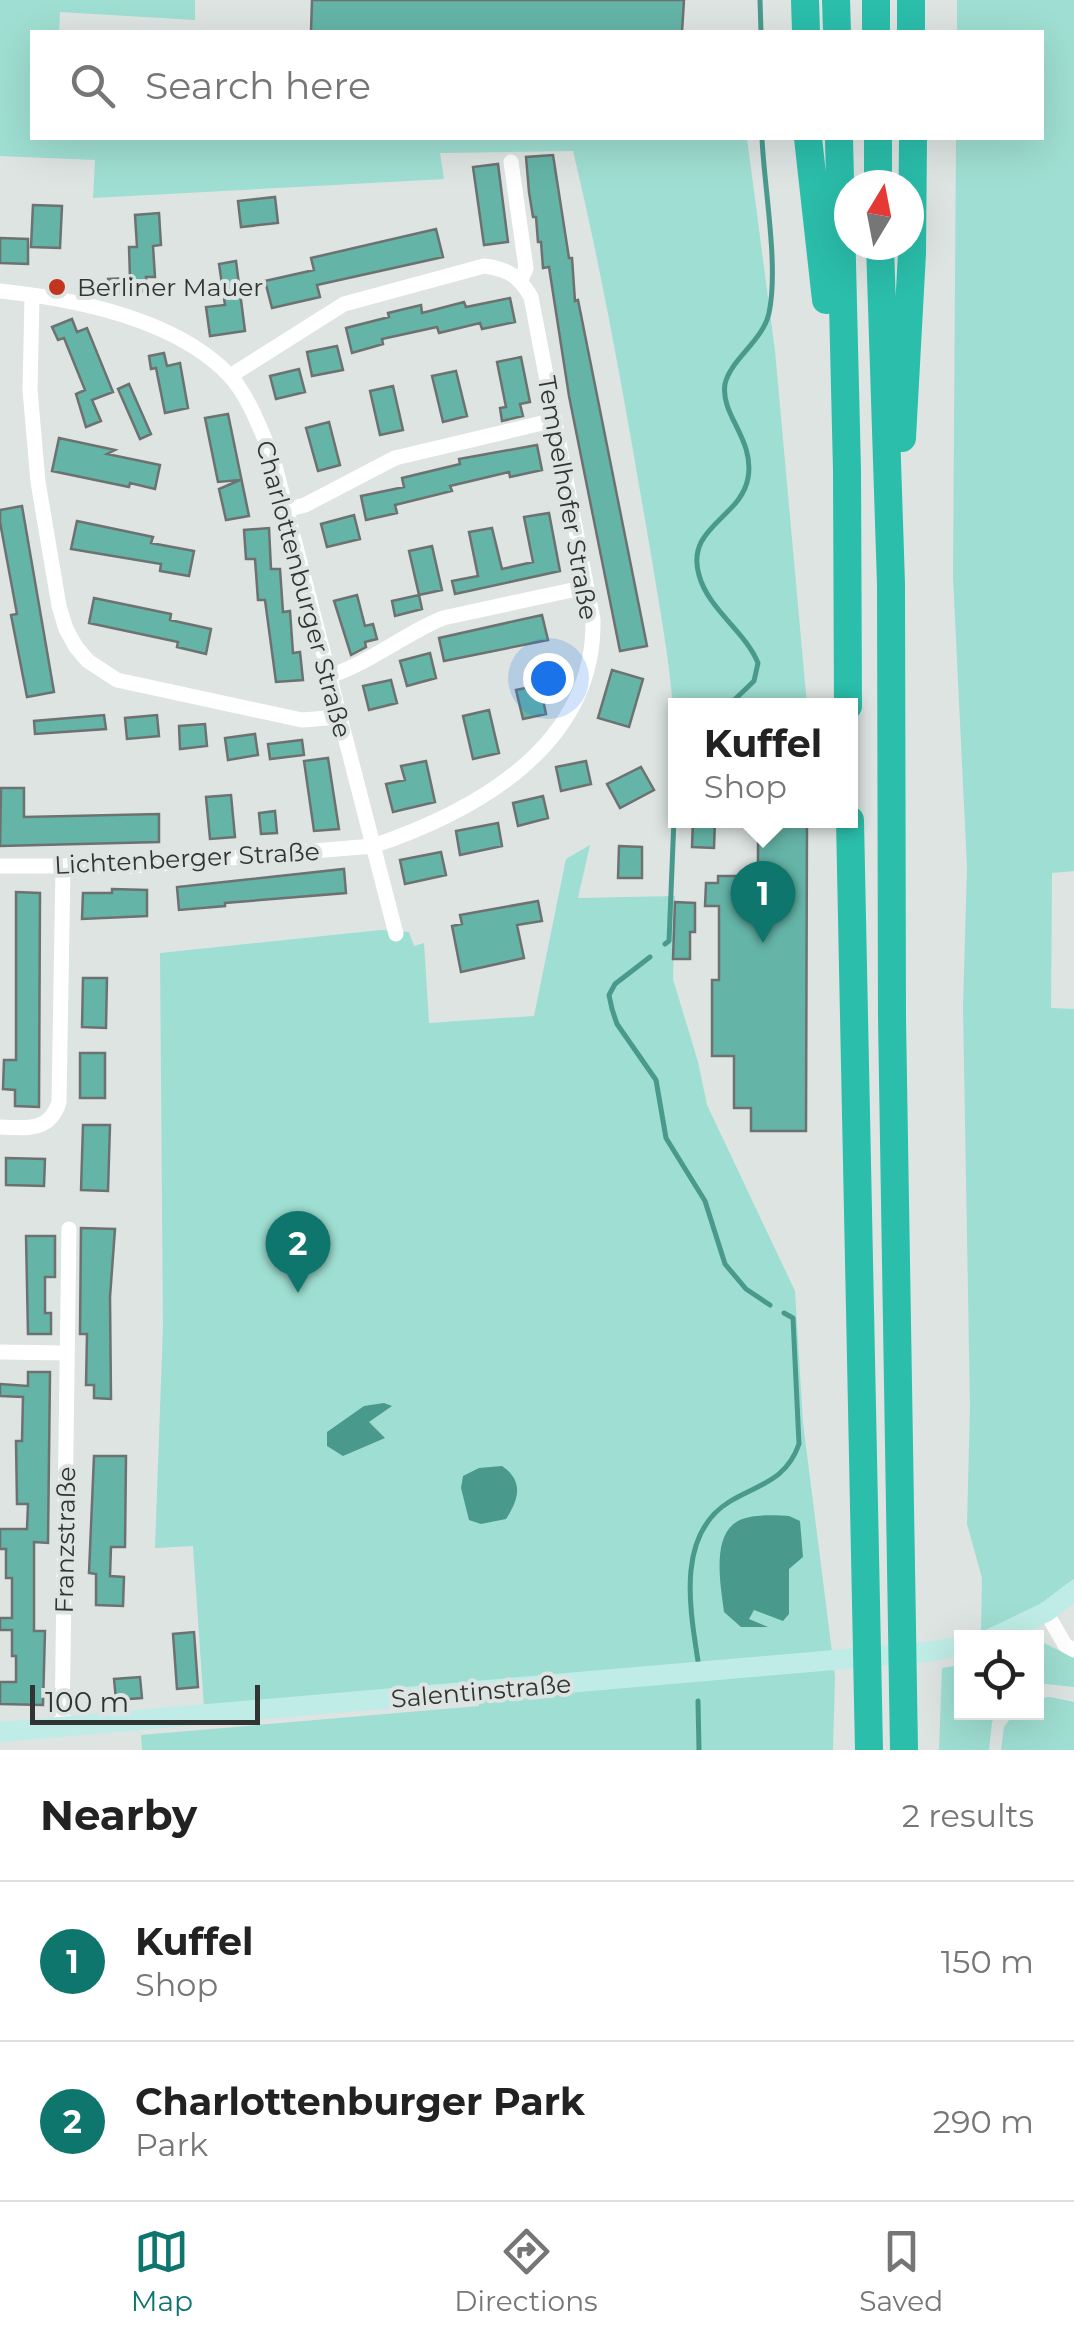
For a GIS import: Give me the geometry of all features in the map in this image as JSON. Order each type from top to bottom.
[{"type":"highway","points":[[806,0],[806,30]]},
{"type":"highway","points":[[836,0],[837,30]]},
{"type":"highway","points":[[876,0],[876,30]]},
{"type":"highway","points":[[910,0],[911,30]]},
{"type":"highway","points":[[808,140],[834,400],[847,470]]},
{"type":"highway","points":[[839,140],[848,698]]},
{"type":"highway","points":[[878,140],[878,170]]},
{"type":"highway","points":[[891,584],[906,389],[913,140]]},
{"type":"highway","points":[[880,260],[891,584],[892,998],[904,1750]]},
{"type":"highway","points":[[850,828],[869,1750]]},
{"type":"street","name":"Tempelhofer Straße","points":[[373,846],[403,836],[508,782],[557,734],[590,662],[592,620],[531,297],[521,280],[526,268],[511,162]]},
{"type":"street","points":[[230,376],[344,304],[484,266],[505,269],[521,280]]},
{"type":"street","name":"Charlottenburger Straße","points":[[0,291],[134,318],[202,352],[230,376],[273,458],[396,934]]},
{"type":"street","points":[[32,297],[30,390],[38,482],[60,606],[76,647],[88,661],[117,680],[302,720],[340,717]]},
{"type":"street","points":[[286,510],[305,505],[395,458],[554,420]]},
{"type":"street","points":[[329,676],[360,666],[422,626],[443,618],[586,587]]},
{"type":"street","name":"Lichtenberger Straße","points":[[0,866],[134,866],[373,846]]},
{"type":"street","points":[[0,1127],[37,1128],[52,1118],[59,1102],[62,867]]},
{"type":"street","name":"Franzstraße","points":[[62,1727],[69,1229]]},
{"type":"street","points":[[0,1352],[68,1353]]},
{"type":"street","points":[[1009,1630],[1046,1612],[1074,1591]]},
{"type":"street","points":[[1046,1612],[1065,1645],[1074,1650]]},
{"type":"street","name":"Salentinstraße","points":[[0,1732],[954,1647]]},
{"type":"shaded area","points":[[0,0],[195,0],[195,20],[60,12],[59,30],[30,30],[30,140],[747,140],[775,351],[806,698],[672,698],[616,358],[573,151],[440,153],[444,179],[93,198],[95,160],[0,156]]},
{"type":"shaded area","points":[[957,0],[1074,0],[1074,871],[1052,873],[1051,1008],[1074,1009],[1074,1579],[1035,1609],[981,1630],[982,1578],[967,1524],[970,1407],[963,1007],[967,867],[953,577],[956,140],[1044,140],[1044,30],[957,30]]},
{"type":"shaded area","points":[[590,845],[578,898],[675,896],[673,979],[707,1105],[795,1291],[803,1423],[835,1676],[833,1750],[142,1750],[141,1735],[479,1706],[478,1684],[204,1708],[193,1546],[155,1548],[163,1327],[160,953],[381,930],[409,932],[414,946],[424,943],[429,1023],[534,1016],[566,859]]},
{"type":"shaded area","points":[[364,1406],[392,1406],[369,1422],[385,1438],[343,1456],[327,1446],[327,1432]]},
{"type":"shaded area","points":[[502,1466],[514,1478],[517,1491],[506,1519],[481,1524],[469,1520],[461,1488],[463,1476],[479,1468]]},
{"type":"shaded area","points":[[789,1516],[800,1521],[803,1557],[789,1569],[789,1614],[783,1621],[754,1610],[749,1619],[768,1627],[741,1627],[724,1612],[720,1562],[724,1536],[745,1518]]},
{"type":"shaded area","points":[[1044,1643],[1074,1658],[1074,1687],[1044,1684]]},
{"type":"shaded area","points":[[954,1666],[954,1720],[993,1720],[989,1750],[939,1750],[942,1668]]},
{"type":"shaded area","points":[[1044,1697],[1074,1702],[1074,1750],[1001,1750],[1004,1727],[1009,1720],[1044,1720]]},
{"type":"building","points":[[312,0],[684,0],[682,30],[311,30]]},
{"type":"building","points":[[553,155],[572,258],[575,301],[578,300],[647,646],[620,651],[569,396],[549,267],[543,268],[529,192],[526,157]]},
{"type":"building","points":[[498,164],[508,242],[484,245],[473,167]]},
{"type":"building","points":[[275,197],[278,223],[241,227],[238,201]]},
{"type":"building","points":[[33,205],[62,206],[60,248],[31,247]]},
{"type":"building","points":[[159,213],[161,245],[153,246],[155,277],[146,277],[147,291],[108,293],[108,279],[130,278],[129,247],[137,247],[135,215]]},
{"type":"building","points":[[436,229],[443,257],[317,285],[320,297],[272,308],[265,281],[314,270],[311,258]]},
{"type":"building","points":[[0,238],[28,239],[28,264],[0,263]]},
{"type":"building","points":[[236,261],[245,331],[210,336],[206,307],[225,305],[219,264]]},
{"type":"building","points":[[510,298],[515,322],[482,329],[480,323],[439,333],[437,327],[382,339],[383,344],[352,353],[346,328],[389,317],[388,313],[421,305],[422,313],[464,302],[466,307]]},
{"type":"building","points":[[72,319],[77,332],[87,328],[113,392],[92,400],[101,421],[86,427],[76,394],[85,390],[64,338],[58,340],[52,327]]},
{"type":"building","points":[[337,346],[343,370],[312,376],[307,352]]},
{"type":"building","points":[[164,353],[167,366],[180,363],[188,408],[165,413],[156,368],[151,369],[149,356]]},
{"type":"building","points":[[521,357],[530,402],[520,404],[523,416],[502,421],[500,408],[506,407],[497,362]]},
{"type":"building","points":[[299,369],[305,392],[276,399],[270,376]]},
{"type":"building","points":[[456,371],[467,416],[443,422],[432,376]]},
{"type":"building","points":[[129,384],[151,434],[140,439],[118,389]]},
{"type":"building","points":[[393,386],[403,430],[380,435],[370,391]]},
{"type":"building","points":[[228,414],[249,516],[226,520],[219,489],[240,480],[218,482],[205,418]]},
{"type":"building","points":[[329,422],[340,465],[318,471],[306,428]]},
{"type":"building","points":[[59,438],[115,450],[107,454],[160,465],[155,489],[52,471]]},
{"type":"building","points":[[537,445],[542,470],[510,477],[509,472],[450,486],[452,491],[395,505],[397,513],[366,520],[361,496],[404,487],[402,478],[460,464],[459,459]]},
{"type":"building","points":[[22,506],[54,692],[27,697],[11,615],[17,614],[0,522],[0,510]]},
{"type":"building","points":[[549,513],[560,571],[455,594],[452,581],[478,576],[469,532],[492,528],[502,569],[533,562],[524,517]]},
{"type":"building","points":[[354,515],[360,539],[327,547],[321,524]]},
{"type":"building","points":[[77,521],[153,537],[151,543],[194,551],[189,576],[160,571],[161,564],[71,549]]},
{"type":"building","points":[[269,528],[271,569],[280,569],[283,612],[290,611],[293,653],[300,652],[303,680],[276,682],[265,600],[258,600],[255,559],[246,559],[244,530]]},
{"type":"building","points":[[432,546],[442,590],[419,595],[409,551]]},
{"type":"building","points":[[357,595],[365,626],[373,624],[377,639],[365,642],[366,647],[351,655],[334,601]]},
{"type":"building","points":[[419,595],[422,609],[395,616],[392,601]]},
{"type":"building","points":[[94,598],[171,614],[170,620],[211,629],[206,654],[177,647],[178,642],[89,623]]},
{"type":"building","points":[[542,615],[548,640],[444,661],[439,638]]},
{"type":"building","points":[[430,653],[436,678],[407,686],[400,661]]},
{"type":"building","points":[[612,670],[643,679],[629,727],[598,718]]},
{"type":"building","points":[[391,680],[397,703],[369,710],[363,686]]},
{"type":"building","points":[[540,685],[546,714],[523,719],[516,690]]},
{"type":"building","points":[[489,710],[499,753],[473,759],[463,716]]},
{"type":"building","points":[[104,715],[106,729],[35,734],[34,721]]},
{"type":"building","points":[[157,715],[159,736],[127,739],[125,718]]},
{"type":"building","points":[[205,724],[207,746],[180,749],[179,726]]},
{"type":"building","points":[[255,734],[258,755],[228,760],[225,738]]},
{"type":"building","points":[[302,740],[304,755],[270,759],[268,744]]},
{"type":"building","points":[[328,758],[339,829],[314,831],[304,761]]},
{"type":"building","points":[[426,761],[435,802],[393,812],[386,784],[405,780],[401,766]]},
{"type":"building","points":[[586,761],[591,784],[561,791],[556,767]]},
{"type":"building","points":[[641,767],[654,790],[620,808],[607,784]]},
{"type":"building","points":[[1,788],[24,788],[24,817],[159,814],[159,842],[0,846]]},
{"type":"building","points":[[231,795],[235,837],[210,839],[206,797]]},
{"type":"building","points":[[543,796],[548,818],[518,826],[513,803]]},
{"type":"building","points":[[275,811],[277,833],[261,834],[259,813]]},
{"type":"building","points":[[498,823],[502,846],[460,855],[456,831]]},
{"type":"building","points":[[693,828],[715,828],[714,848],[692,847]]},
{"type":"building","points":[[758,828],[807,828],[806,1131],[751,1131],[751,1108],[734,1108],[734,1056],[712,1056],[712,980],[719,980],[719,906],[705,906],[706,883],[718,883],[718,876],[758,876]]},
{"type":"building","points":[[619,846],[642,847],[642,878],[618,878]]},
{"type":"building","points":[[441,852],[446,875],[405,884],[400,860]]},
{"type":"building","points":[[344,869],[346,893],[179,910],[177,887]]},
{"type":"building","points":[[112,889],[147,890],[147,916],[82,919],[83,893],[112,893]]},
{"type":"building","points":[[16,892],[40,893],[39,1107],[15,1106],[15,1090],[3,1089],[4,1060],[16,1060]]},
{"type":"building","points":[[538,901],[542,921],[517,925],[524,958],[461,972],[452,926],[462,924],[460,915]]},
{"type":"building","points":[[675,902],[695,903],[690,959],[673,959]]},
{"type":"building","points":[[83,978],[107,978],[106,1028],[82,1027]]},
{"type":"building","points":[[80,1053],[105,1053],[105,1098],[80,1098]]},
{"type":"building","points":[[83,1125],[110,1125],[108,1191],[81,1190]]},
{"type":"building","points":[[6,1158],[45,1159],[44,1186],[6,1185]]},
{"type":"building","points":[[81,1228],[115,1229],[110,1297],[111,1399],[94,1398],[94,1385],[86,1385],[87,1334],[80,1334]]},
{"type":"building","points":[[26,1236],[55,1236],[55,1277],[45,1277],[45,1313],[51,1313],[51,1334],[28,1334]]},
{"type":"building","points":[[28,1372],[50,1372],[48,1543],[34,1542],[34,1631],[45,1631],[43,1705],[0,1704],[0,1682],[16,1682],[16,1656],[12,1656],[12,1630],[0,1630],[0,1618],[12,1618],[12,1578],[6,1578],[6,1549],[0,1549],[0,1529],[27,1529],[28,1504],[17,1504],[16,1441],[22,1441],[23,1397],[0,1396],[0,1384],[28,1386]]},
{"type":"building","points":[[94,1456],[126,1456],[125,1547],[111,1547],[110,1576],[124,1577],[123,1606],[96,1605],[96,1574],[89,1573]]},
{"type":"building","points":[[194,1632],[198,1687],[177,1689],[173,1634]]},
{"type":"building","points":[[140,1677],[142,1698],[116,1700],[114,1679]]},
{"type":"waterway","points":[[760,0],[761,30]]},
{"type":"waterway","points":[[736,698],[754,681],[758,663],[710,599],[699,575],[697,559],[700,545],[743,492],[748,478],[747,451],[727,406],[725,384],[766,323],[772,294],[762,140]]},
{"type":"waterway","points":[[665,944],[669,941],[674,828]]},
{"type":"waterway","points":[[650,957],[615,984],[609,995],[617,1024],[656,1080],[666,1138],[705,1201],[725,1264],[746,1289],[770,1305]]},
{"type":"waterway","points":[[698,1661],[690,1597],[694,1553],[701,1533],[712,1516],[729,1502],[779,1474],[799,1444],[793,1318],[784,1313]]},
{"type":"waterway","points":[[698,1701],[699,1750]]},
{"type":"place","name":"Berliner Mauer","points":[[57,287]]},
{"type":"place","name":"Kuffel","points":[[763,943]]},
{"type":"place","name":"Charlottenburger Park","points":[[298,1293]]}]
